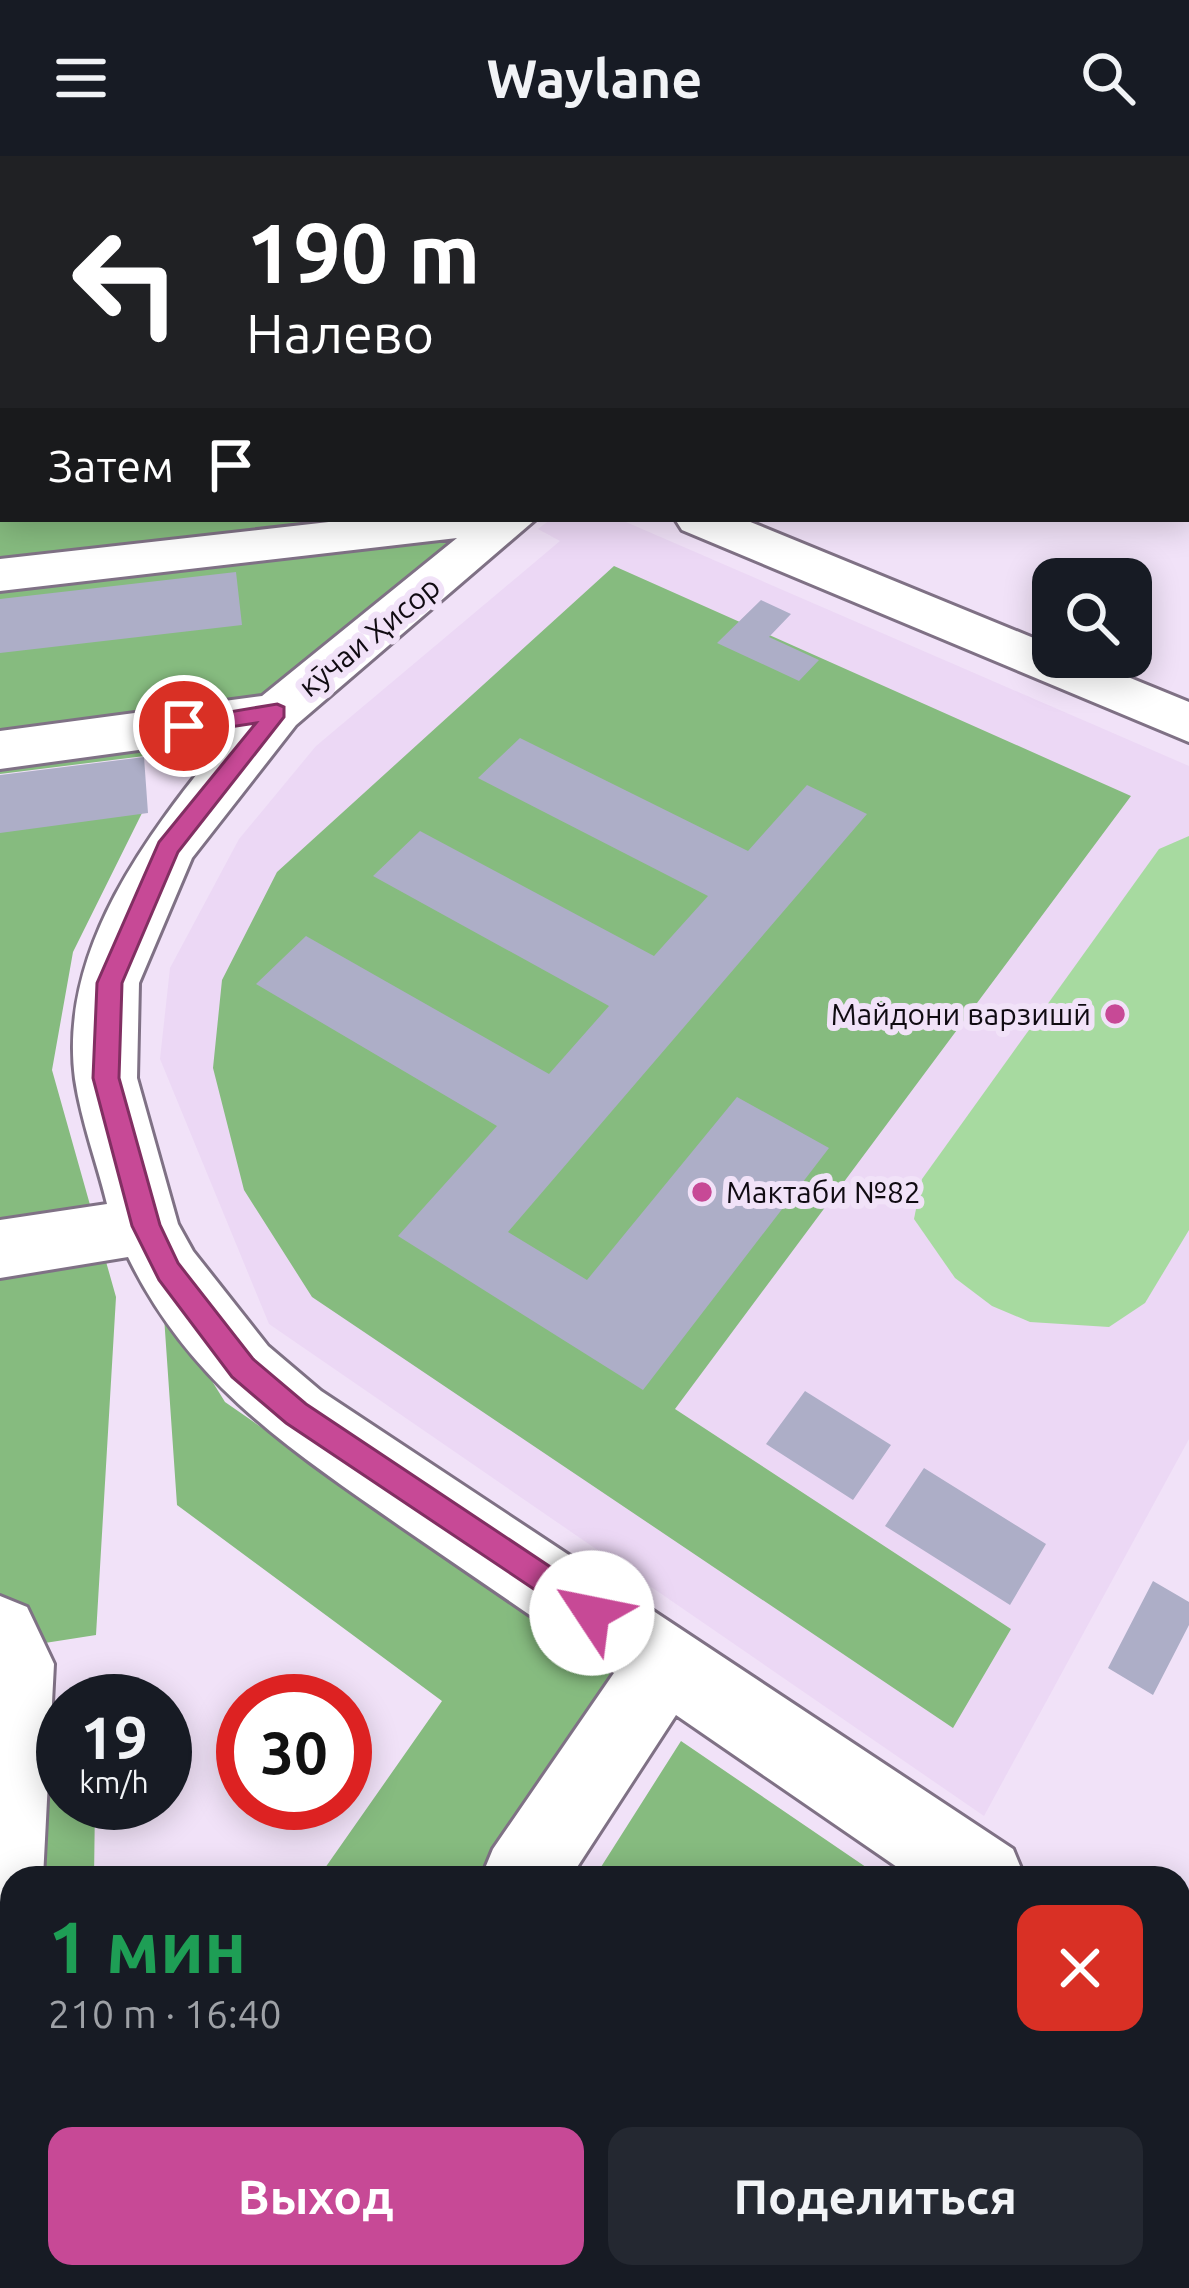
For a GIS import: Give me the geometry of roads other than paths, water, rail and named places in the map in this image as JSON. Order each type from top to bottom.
[{"type":"street","points":[[0,575],[466,522]]},
{"type":"street","name":"кӯчаи Ҳисор","points":[[508,522],[277,712],[167,848],[109,983],[106,1078],[146,1226],[169,1272],[242,1368],[296,1414],[966,1866]]},
{"type":"street","points":[[706,522],[1189,723]]},
{"type":"street","points":[[0,750],[277,712]]},
{"type":"street","points":[[0,1249],[146,1226]]},
{"type":"street","points":[[0,1634],[16,1664],[3,1866]]},
{"type":"street","points":[[530,1866],[666,1663]]},
{"type":"place","name":"Майдони варзишӣ","points":[[1115,1014]]},
{"type":"place","name":"Мактаби №82","points":[[702,1192]]}]
